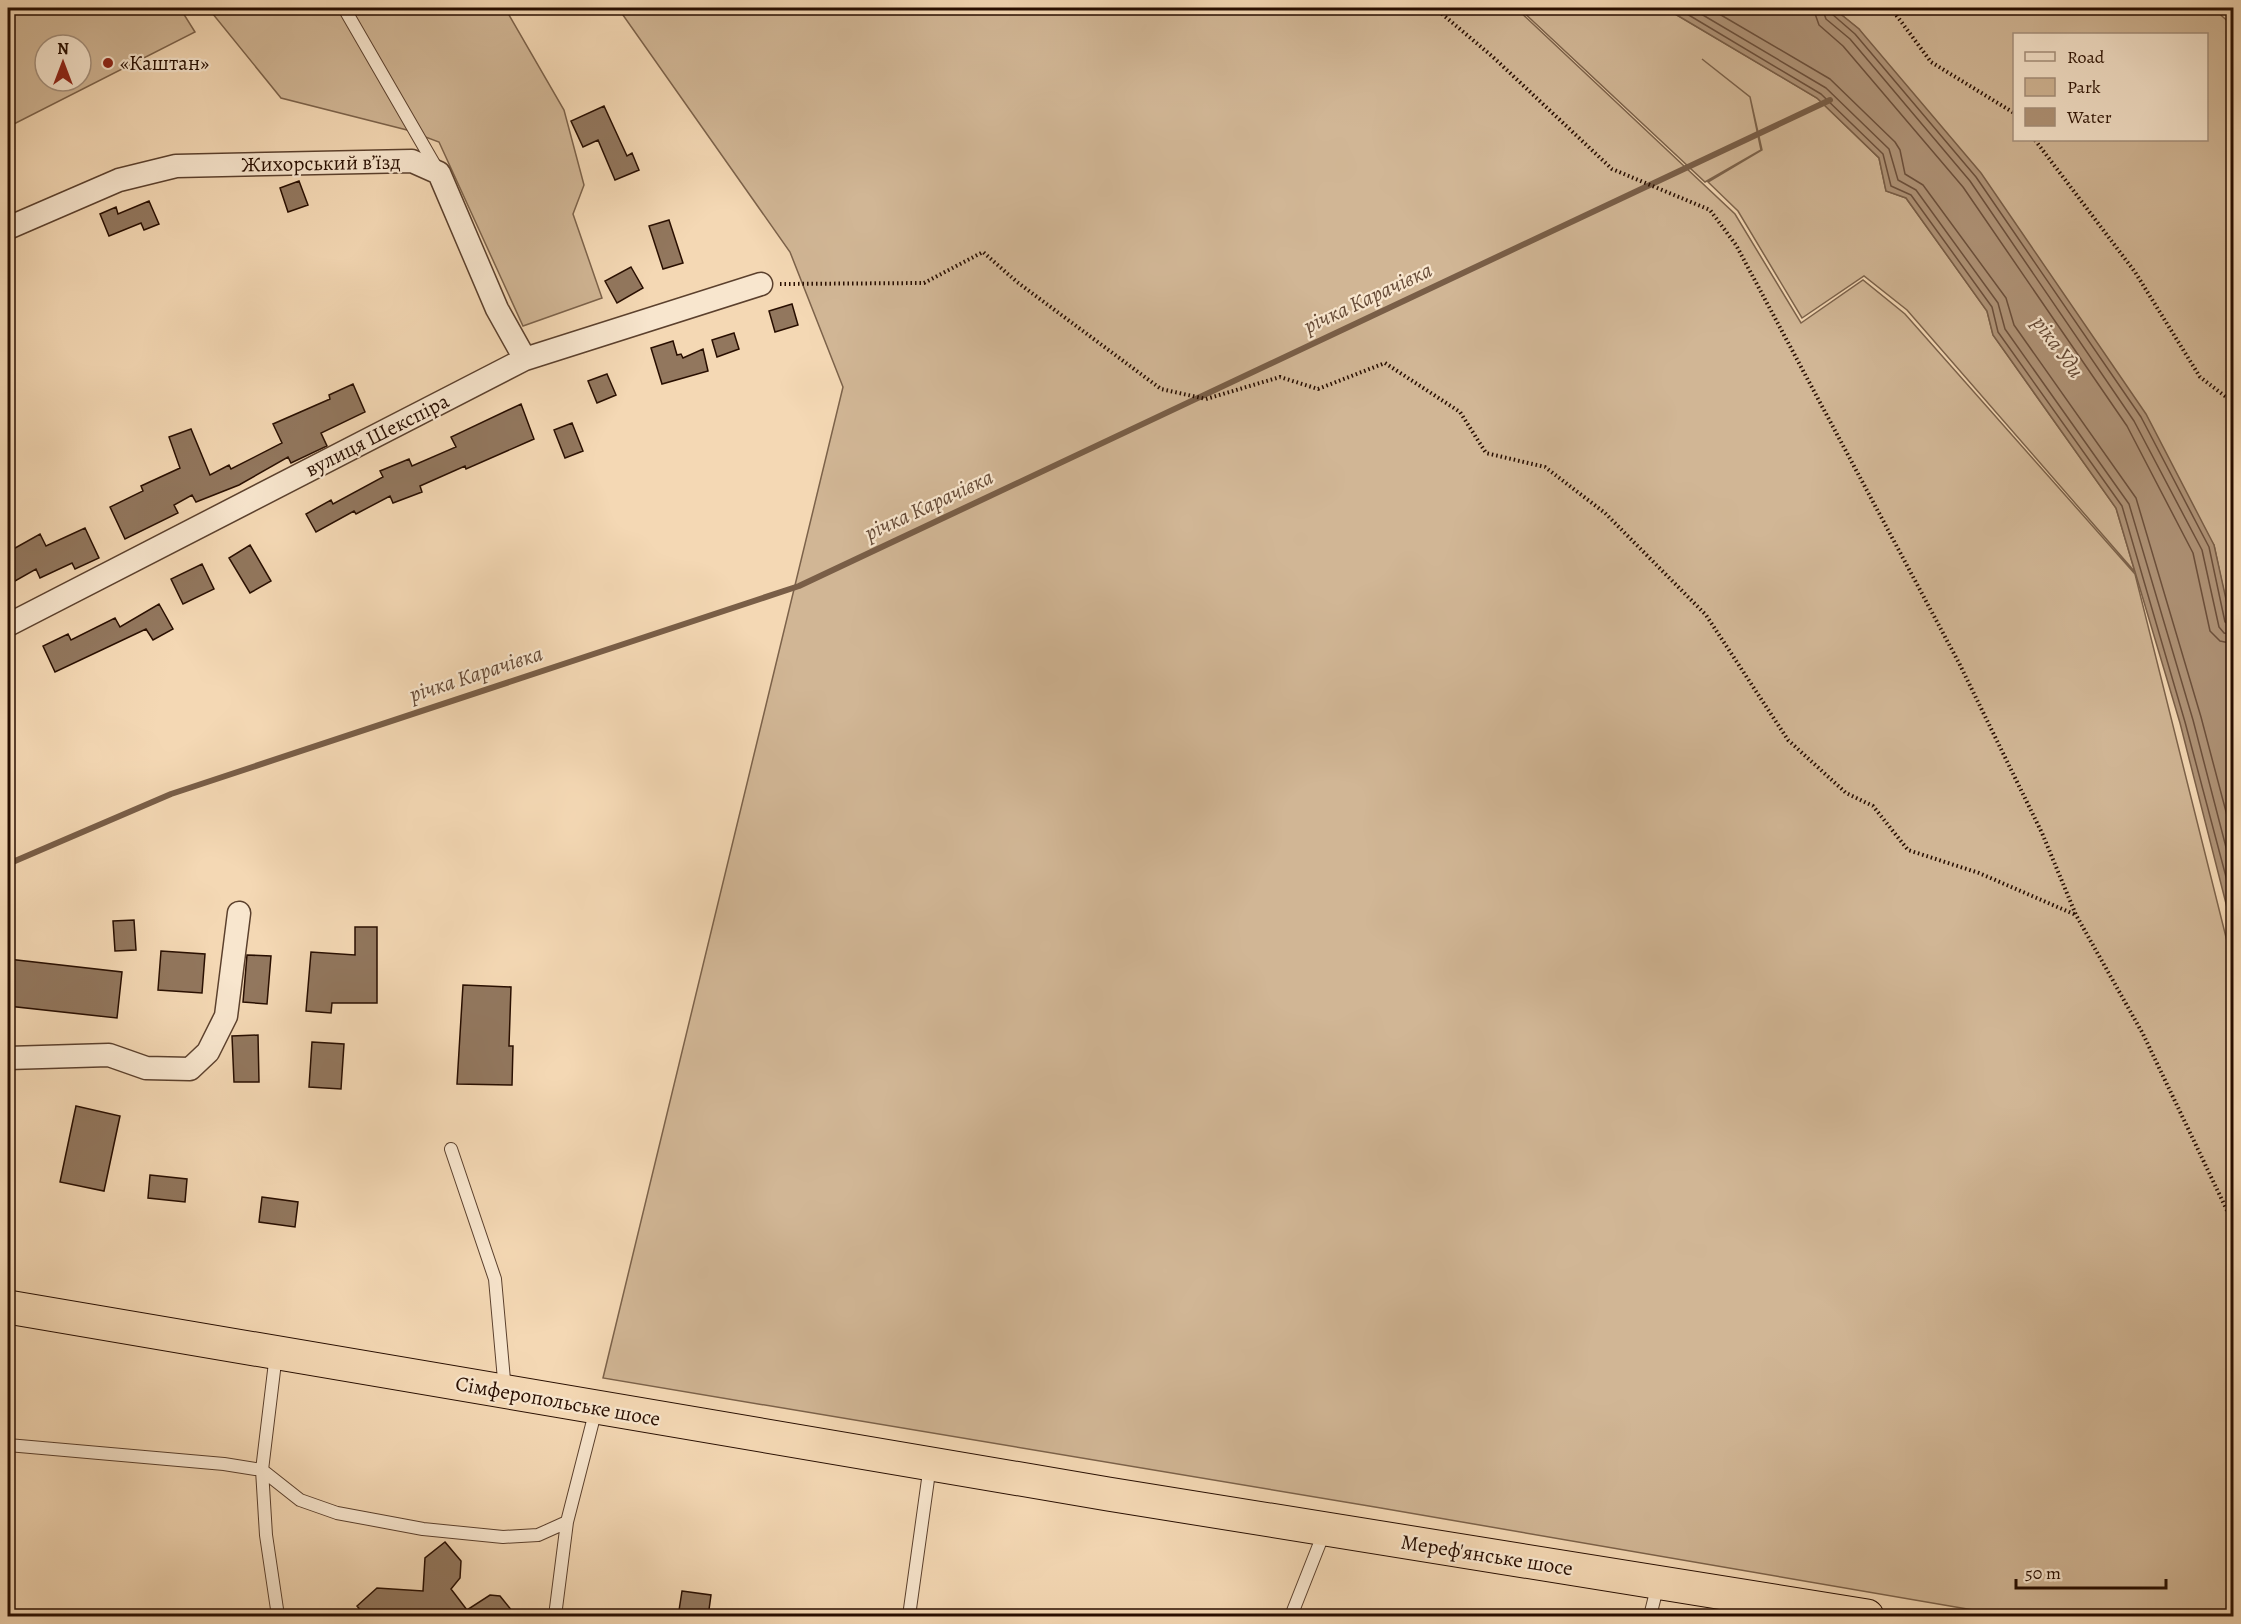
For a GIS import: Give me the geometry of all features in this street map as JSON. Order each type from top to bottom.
[{"type":"highway","name":"Сімферопольське шосе","points":[[8,1307],[1108,1494]]},
{"type":"highway","name":"Мереф'янське шосе","points":[[1108,1494],[1867,1617]]},
{"type":"street","name":"Жихорський в’їзд","points":[[8,228],[119,180],[176,166],[412,161],[439,173]]},
{"type":"street","points":[[439,173],[497,309],[525,359]]},
{"type":"street","name":"вулиця Шекспіра","points":[[8,625],[525,359],[761,284]]},
{"type":"street","points":[[8,1058],[109,1055],[146,1068],[190,1069],[208,1052],[226,1016],[239,913]]},
{"type":"lane","points":[[344,8],[439,173]]},
{"type":"lane","points":[[451,1149],[495,1279],[506,1392]]},
{"type":"lane","points":[[276,1353],[262,1470],[266,1534],[279,1617]]},
{"type":"lane","points":[[555,1617],[567,1521],[597,1408]]},
{"type":"lane","points":[[8,1445],[224,1464],[262,1470],[300,1500],[337,1513],[423,1529],[503,1537],[538,1534],[567,1521]]},
{"type":"lane","points":[[909,1617],[930,1464]]},
{"type":"lane","points":[[1291,1617],[1326,1528]]},
{"type":"lane","points":[[1650,1617],[1658,1583]]},
{"type":"path","points":[[1435,8],[1493,57],[1612,169],[1710,210],[1736,245],[1959,663],[2042,833],[2076,915],[2143,1034],[2234,1225]]},
{"type":"path","points":[[1891,8],[1931,62],[2013,112]]},
{"type":"path","points":[[2036,141],[2135,272],[2200,377],[2234,403]]},
{"type":"path","points":[[761,284],[924,283],[983,252],[1017,282],[1161,389],[1206,399],[1280,377],[1318,389],[1385,363],[1460,412],[1486,453],[1545,467],[1605,513],[1706,615],[1788,740],[1846,793],[1873,806],[1908,850],[1979,873],[2076,915]]},
{"type":"green space","name":"«Каштан»","points":[[8,8],[180,8],[195,32],[93,84],[93,33],[33,33],[33,93],[75,93],[8,127]]},
{"type":"green space","points":[[208,8],[505,8],[564,110],[584,185],[573,214],[602,298],[523,326],[439,142],[407,130],[281,98]]},
{"type":"green space","points":[[618,8],[1516,8],[1735,214],[1801,323],[1863,280],[1905,314],[2135,574],[2233,965],[2233,1616],[2008,1616],[603,1378],[843,387],[790,252]]},
{"type":"green space","points":[[1519,8],[1665,8],[1817,98],[1879,158],[1886,191],[1906,198],[1987,311],[1993,335],[2116,508],[2135,572],[1907,310],[1864,276],[1802,318],[1738,211],[1708,182],[1762,150],[1750,97],[1761,150],[1705,182]]},
{"type":"green space","points":[[1833,8],[2213,8],[2233,26],[2233,635],[2214,545],[1859,29]]},
{"type":"water","name":"ріка Уди","points":[[1665,8],[1833,8],[1859,29],[1981,173],[2146,414],[2214,545],[2234,635],[2233,931],[2180,723],[2116,508],[1993,335],[1987,311],[1906,198],[1886,191],[1879,158],[1817,98]]},
{"type":"building","points":[[604,106],[627,156],[632,153],[639,170],[615,180],[598,140],[583,147],[571,121]]},
{"type":"building","points":[[299,181],[308,205],[288,212],[280,188]]},
{"type":"building","points":[[149,201],[159,224],[144,230],[141,223],[109,236],[100,214],[116,207],[118,214]]},
{"type":"building","points":[[669,220],[683,263],[663,269],[649,226]]},
{"type":"building","points":[[631,267],[643,288],[617,303],[605,281]]},
{"type":"building","points":[[792,304],[798,325],[775,332],[769,311]]},
{"type":"building","points":[[734,333],[739,349],[717,357],[712,340]]},
{"type":"building","points":[[673,341],[677,355],[681,354],[683,358],[703,349],[708,371],[662,384],[651,348]]},
{"type":"building","points":[[607,374],[616,395],[597,403],[588,381]]},
{"type":"building","points":[[353,384],[365,412],[321,433],[327,446],[291,463],[288,457],[239,485],[196,502],[192,495],[174,505],[178,513],[125,539],[110,507],[143,491],[141,486],[180,468],[169,437],[191,429],[210,475],[229,465],[231,469],[282,443],[273,424],[330,399],[329,395]]},
{"type":"building","points":[[521,404],[534,439],[466,469],[465,466],[420,486],[422,492],[393,503],[390,496],[356,514],[354,511],[316,532],[306,514],[331,500],[333,504],[383,477],[380,471],[409,459],[412,466],[456,447],[451,437]]},
{"type":"building","points":[[572,423],[583,451],[565,458],[554,430]]},
{"type":"building","points":[[85,528],[99,558],[75,569],[72,563],[40,578],[36,569],[8,585],[8,552],[40,534],[46,546]]},
{"type":"building","points":[[250,545],[271,581],[250,593],[229,558]]},
{"type":"building","points":[[202,564],[214,589],[183,604],[171,579]]},
{"type":"building","points":[[159,604],[173,629],[153,640],[146,629],[55,672],[43,646],[68,634],[71,640],[115,618],[120,627]]},
{"type":"building","points":[[134,920],[136,950],[115,951],[113,921]]},
{"type":"building","points":[[355,927],[377,927],[377,1003],[332,1003],[331,1013],[306,1011],[311,952],[355,955]]},
{"type":"building","points":[[161,951],[205,954],[202,993],[158,990]]},
{"type":"building","points":[[247,955],[271,956],[267,1004],[243,1002]]},
{"type":"building","points":[[8,959],[122,972],[117,1018],[8,1006]]},
{"type":"building","points":[[463,985],[511,987],[509,1046],[513,1046],[512,1085],[457,1084]]},
{"type":"building","points":[[258,1035],[259,1082],[234,1082],[232,1036]]},
{"type":"building","points":[[312,1042],[344,1044],[341,1089],[309,1087]]},
{"type":"building","points":[[76,1106],[120,1116],[104,1191],[60,1182]]},
{"type":"building","points":[[150,1175],[187,1179],[185,1202],[148,1198]]},
{"type":"building","points":[[262,1197],[298,1202],[295,1227],[259,1222]]},
{"type":"building","points":[[445,1542],[461,1561],[460,1578],[451,1589],[467,1610],[490,1595],[500,1596],[517,1617],[366,1617],[357,1606],[377,1588],[423,1591],[425,1558]]},
{"type":"building","points":[[682,1591],[711,1595],[708,1617],[678,1617]]},
{"type":"waterway","name":"річка Карачівка","points":[[8,864],[171,794],[799,586],[1830,100]]},
{"type":"place","name":"«Каштан»","points":[[108,63]]}]
